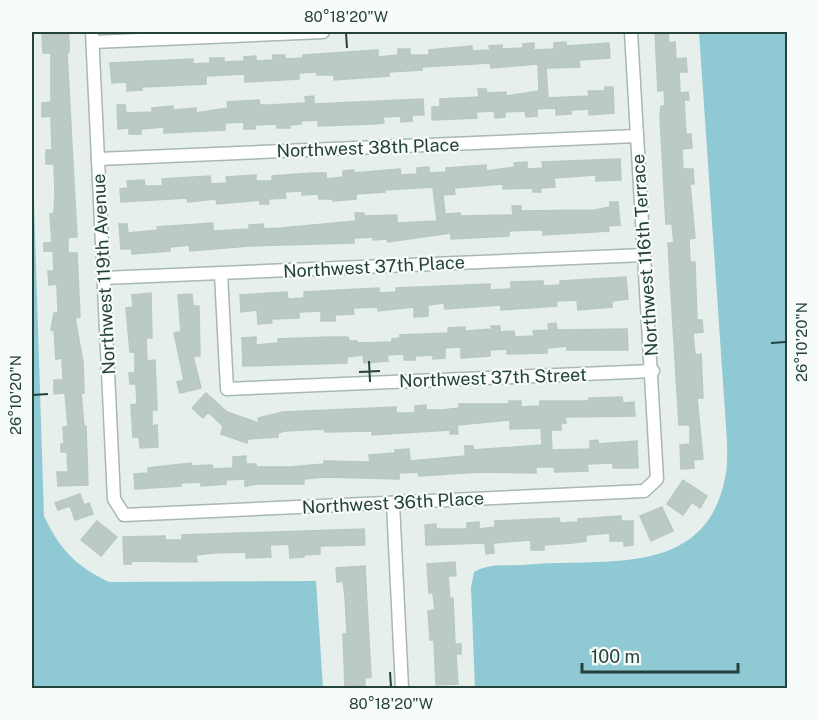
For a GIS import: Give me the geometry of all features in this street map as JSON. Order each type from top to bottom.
[{"type":"street","points":[[92,37],[323,32]]},
{"type":"street","name":"Northwest 116th Terrace","points":[[632,32],[657,479]]},
{"type":"street","name":"Northwest 119th Avenue","points":[[92,37],[114,499],[124,515]]},
{"type":"street","name":"Northwest 38th Place","points":[[98,159],[637,136]]},
{"type":"street","name":"Northwest 37th Place","points":[[103,278],[644,255]]},
{"type":"street","name":"Northwest 37th Street","points":[[221,274],[226,389],[652,371]]},
{"type":"street","name":"Northwest 36th Place","points":[[124,515],[644,491],[657,479]]},
{"type":"street","points":[[393,503],[402,688]]},
{"type":"water","points":[[699,32],[787,32],[787,688],[475,688],[471,588],[474,572],[498,565],[615,561],[645,557],[673,549],[696,534],[714,511],[725,478],[727,441]]},
{"type":"water","points":[[32,141],[44,516],[50,528],[70,556],[87,570],[109,582],[316,581],[323,688],[32,688]]},
{"type":"building","points":[[42,32],[68,32],[69,40],[69,52],[67,52],[77,237],[68,237],[68,253],[77,253],[80,317],[75,318],[83,362],[84,393],[81,393],[84,426],[86,426],[88,485],[58,486],[57,472],[68,472],[67,452],[61,452],[61,444],[64,444],[63,427],[68,427],[65,393],[54,394],[54,380],[63,380],[62,358],[56,359],[54,330],[51,330],[54,313],[58,313],[57,284],[49,285],[48,271],[54,271],[53,251],[44,251],[44,243],[52,243],[50,214],[54,213],[55,194],[54,164],[46,164],[46,150],[52,150],[51,116],[42,117],[42,103],[51,102],[51,53],[43,53]]},
{"type":"building","points":[[655,32],[668,32],[669,43],[675,42],[676,59],[686,58],[687,72],[679,72],[680,93],[688,92],[689,100],[684,100],[686,134],[691,134],[692,148],[682,149],[683,169],[693,169],[694,184],[690,184],[695,238],[689,239],[690,262],[695,262],[697,320],[702,320],[703,332],[693,333],[695,355],[701,354],[703,398],[697,398],[703,459],[693,460],[694,468],[681,469],[680,445],[690,444],[690,425],[679,425],[668,243],[674,243],[672,224],[666,224],[660,117],[661,106],[665,106],[664,90],[658,91]]},
{"type":"building","points":[[566,42],[566,46],[609,43],[610,58],[579,60],[580,67],[546,68],[548,98],[589,96],[588,91],[605,91],[605,87],[613,87],[614,113],[589,115],[589,109],[571,110],[571,114],[556,115],[556,108],[537,109],[537,116],[526,117],[525,111],[505,112],[505,117],[495,118],[494,111],[476,112],[477,118],[432,120],[432,107],[440,107],[440,99],[479,97],[478,89],[486,89],[487,93],[506,92],[506,96],[539,91],[538,64],[491,68],[490,63],[422,67],[422,70],[389,72],[389,76],[334,80],[334,75],[317,75],[317,72],[299,73],[299,79],[245,82],[245,74],[206,76],[206,84],[142,87],[142,90],[127,91],[127,82],[112,83],[110,63],[193,59],[193,64],[210,63],[210,58],[224,58],[224,62],[244,61],[244,57],[256,56],[256,61],[273,60],[273,55],[285,55],[285,59],[303,58],[303,55],[378,50],[378,57],[398,55],[398,49],[410,49],[410,55],[429,55],[429,50],[472,46],[472,51],[490,50],[489,46],[502,45],[502,49],[523,48],[523,44],[534,43],[534,50],[554,49],[554,43]]},
{"type":"building","points":[[314,96],[314,104],[423,99],[424,115],[412,115],[412,121],[401,122],[401,116],[383,117],[384,123],[373,124],[318,126],[318,120],[301,121],[301,124],[290,125],[290,128],[277,128],[277,124],[255,125],[255,129],[244,129],[244,122],[225,123],[225,130],[164,133],[164,127],[141,129],[141,134],[129,134],[129,128],[118,129],[117,105],[125,105],[126,113],[152,112],[152,108],[173,106],[173,110],[196,108],[196,113],[228,108],[227,102],[259,100],[260,105],[306,103],[305,97]]},
{"type":"building","points":[[620,159],[621,180],[596,181],[596,175],[554,178],[555,187],[540,188],[541,192],[533,192],[533,188],[503,189],[503,184],[454,188],[455,194],[443,195],[445,214],[460,213],[460,216],[513,215],[512,206],[521,206],[521,211],[595,210],[610,207],[610,202],[618,202],[620,225],[608,226],[609,231],[543,235],[543,230],[509,231],[509,236],[451,239],[451,233],[388,242],[387,239],[373,240],[373,237],[354,238],[354,243],[249,246],[190,251],[189,245],[170,247],[170,251],[132,254],[132,249],[121,249],[119,224],[127,224],[128,233],[158,230],[157,227],[213,223],[213,231],[249,229],[249,225],[263,224],[264,229],[281,228],[356,221],[355,213],[364,213],[364,216],[397,215],[397,223],[437,221],[433,187],[384,190],[385,192],[356,194],[356,199],[333,201],[333,199],[319,199],[318,194],[302,195],[302,191],[285,192],[286,198],[268,199],[269,204],[260,204],[260,200],[217,204],[216,199],[188,202],[187,198],[121,202],[120,189],[128,188],[127,181],[144,180],[145,186],[163,186],[162,179],[210,176],[211,184],[227,183],[226,177],[256,175],[256,181],[272,181],[272,176],[312,173],[326,173],[326,179],[343,177],[343,171],[354,170],[354,173],[400,169],[401,175],[417,174],[417,168],[429,167],[429,173],[446,172],[446,168],[486,165],[486,171],[515,167],[514,163],[527,162],[527,169],[543,168],[542,162]]},
{"type":"building","points":[[626,277],[628,299],[612,301],[612,307],[578,310],[577,300],[556,301],[557,306],[501,310],[501,305],[445,309],[444,303],[428,305],[428,316],[414,317],[414,307],[378,311],[378,307],[353,308],[354,314],[335,315],[335,321],[321,321],[321,311],[299,312],[299,318],[271,319],[272,323],[258,324],[257,310],[241,312],[240,295],[287,292],[288,299],[304,298],[304,292],[379,288],[379,293],[396,292],[396,288],[490,284],[490,290],[511,289],[511,282],[543,281],[543,286],[560,285],[560,281]]},
{"type":"building","points":[[151,293],[152,338],[146,338],[147,361],[155,360],[157,410],[152,410],[152,426],[157,425],[158,447],[140,448],[139,437],[133,437],[131,405],[137,404],[136,384],[130,384],[129,373],[135,373],[135,352],[130,352],[126,308],[133,307],[132,295]]},
{"type":"building","points":[[192,294],[193,306],[199,306],[200,356],[193,356],[201,388],[180,393],[177,382],[184,380],[174,333],[181,332],[178,295]]},
{"type":"building","points":[[556,323],[557,330],[627,329],[628,350],[567,350],[567,346],[547,348],[547,353],[507,354],[507,349],[490,350],[490,356],[461,358],[461,347],[445,348],[445,358],[433,359],[433,355],[415,356],[415,360],[404,360],[404,354],[387,355],[388,361],[364,363],[363,355],[347,357],[347,363],[243,366],[242,338],[256,337],[256,345],[278,343],[278,339],[330,337],[348,337],[349,341],[358,343],[392,342],[392,339],[400,338],[400,335],[448,333],[448,328],[465,327],[465,331],[492,329],[491,326],[500,326],[500,332],[514,331],[515,337],[534,336],[533,331],[549,330],[548,324]]},
{"type":"building","points":[[206,393],[227,412],[259,423],[258,418],[283,412],[396,407],[396,413],[415,413],[415,406],[426,405],[426,410],[442,410],[459,408],[459,404],[509,404],[509,401],[521,401],[521,407],[540,406],[540,401],[589,401],[589,398],[622,397],[623,403],[634,402],[635,416],[565,417],[566,423],[561,423],[561,430],[551,430],[552,450],[590,449],[590,441],[598,440],[598,444],[637,441],[638,468],[613,468],[613,463],[587,464],[588,471],[555,472],[554,467],[536,467],[536,473],[481,472],[419,476],[418,472],[399,473],[399,479],[324,477],[304,479],[304,484],[245,486],[245,479],[226,480],[226,484],[201,486],[201,482],[181,483],[181,486],[135,489],[134,474],[148,473],[148,468],[191,463],[191,466],[212,465],[213,469],[233,468],[233,457],[246,456],[246,464],[256,464],[256,467],[290,467],[324,464],[324,461],[370,462],[369,455],[395,453],[395,450],[409,449],[410,461],[465,456],[465,446],[473,446],[473,450],[542,445],[541,428],[510,429],[510,420],[457,425],[458,434],[450,434],[450,430],[372,435],[372,431],[325,432],[324,429],[285,431],[278,433],[278,437],[248,439],[247,443],[221,434],[223,426],[208,412],[203,418],[192,408]]},
{"type":"building","points":[[683,480],[707,496],[700,508],[692,502],[683,515],[667,504]]},
{"type":"building","points":[[80,494],[84,505],[89,503],[93,514],[75,520],[70,506],[58,510],[55,503]]},
{"type":"building","points":[[662,507],[673,531],[651,541],[640,516]]},
{"type":"building","points":[[621,516],[621,521],[633,521],[633,545],[624,546],[624,541],[610,541],[610,533],[586,535],[586,541],[544,545],[544,550],[531,550],[531,540],[493,543],[494,553],[486,554],[485,543],[426,545],[425,525],[436,524],[436,529],[467,529],[467,523],[479,522],[479,529],[495,527],[495,521],[559,518],[560,523],[578,522],[578,519]]},
{"type":"building","points":[[97,521],[117,537],[101,556],[81,540]]},
{"type":"building","points":[[364,529],[365,545],[320,546],[320,554],[304,555],[304,557],[290,558],[289,544],[270,545],[271,557],[246,558],[246,552],[213,553],[196,555],[197,562],[131,561],[131,564],[124,564],[123,537],[165,536],[165,540],[182,540],[182,535]]},
{"type":"building","points":[[455,562],[456,576],[448,576],[450,599],[453,598],[455,644],[461,644],[461,654],[456,654],[458,684],[436,685],[434,640],[430,640],[428,611],[435,610],[433,593],[429,593],[427,564]]},
{"type":"building","points":[[365,566],[371,677],[365,678],[365,688],[345,688],[343,634],[347,634],[345,597],[343,581],[337,582],[336,568]]}]
